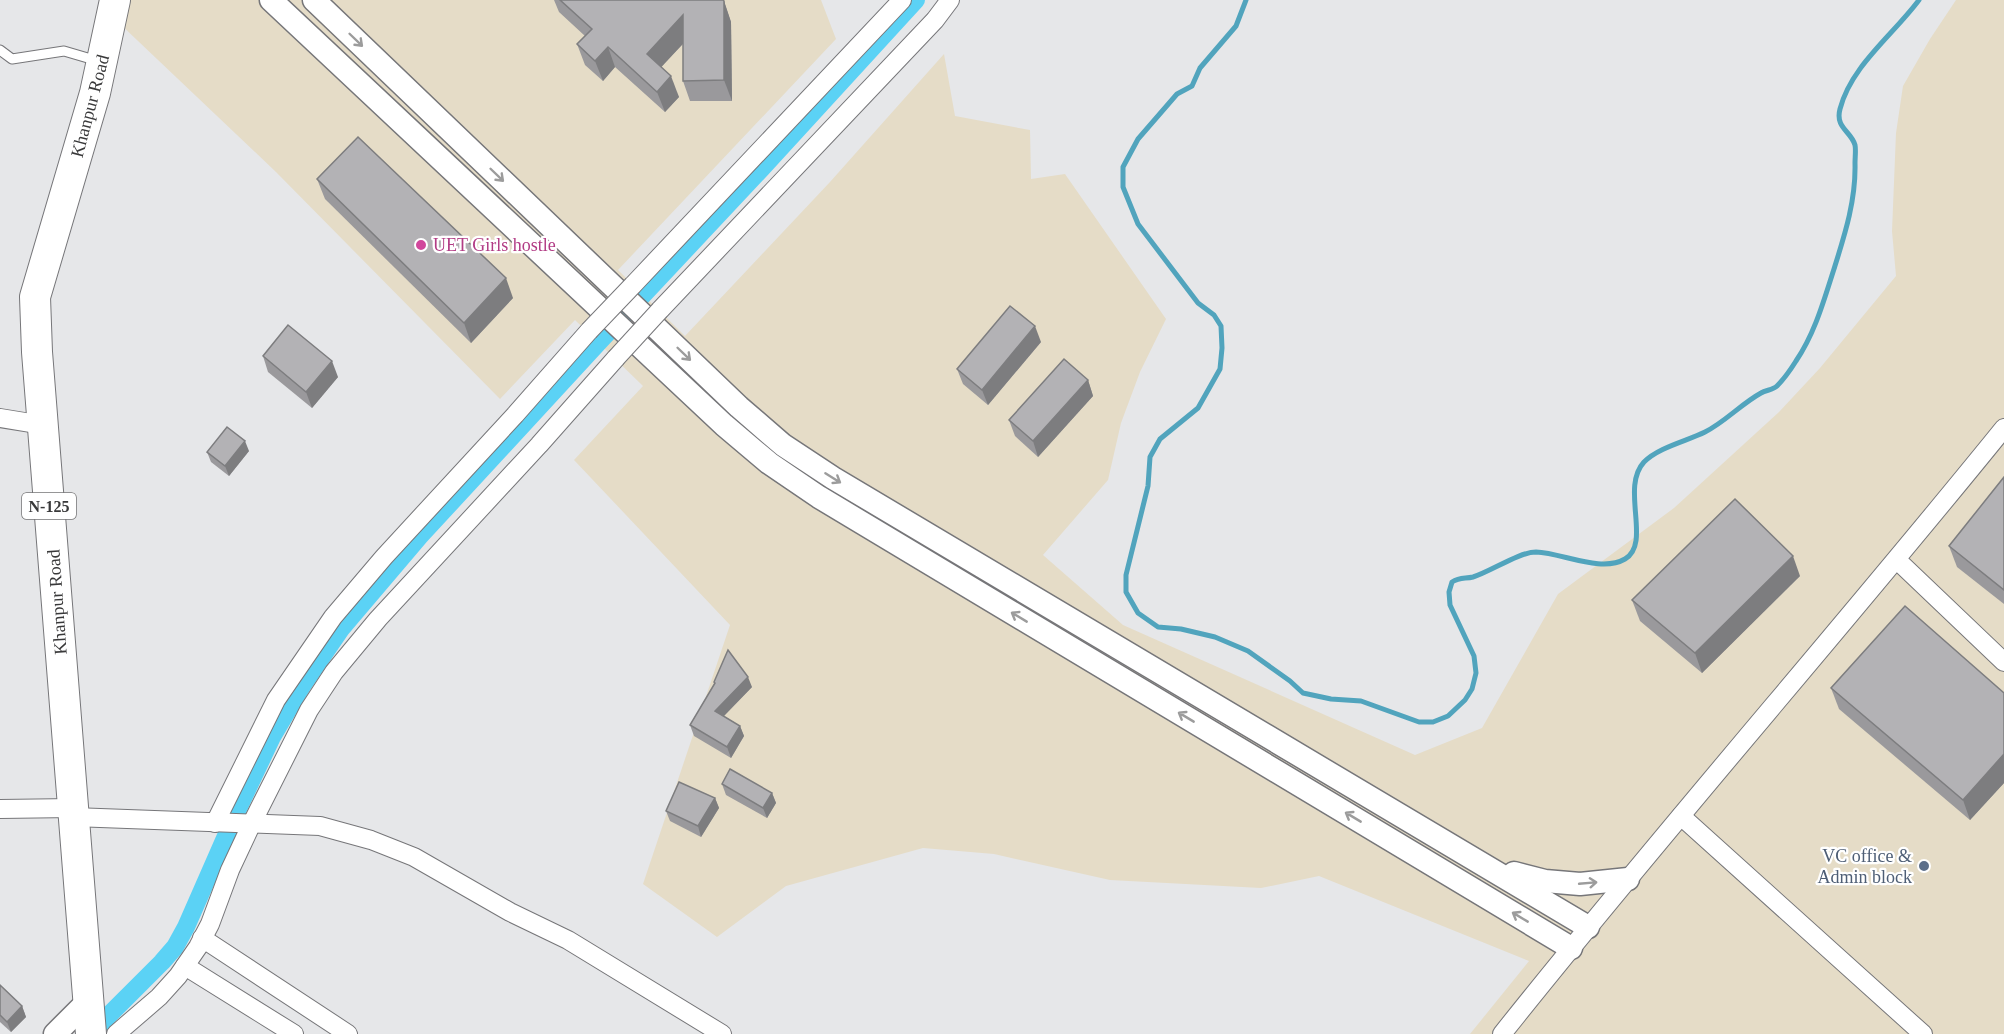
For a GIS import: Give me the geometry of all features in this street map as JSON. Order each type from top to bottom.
[{"type":"highway","name":"Khanpur Road","points":[[90,1019],[37,352],[35,297],[96,93],[116,0]]},
{"type":"street","points":[[271,0],[724,424],[769,463],[819,497],[1571,948]]},
{"type":"street","points":[[314,0],[739,407],[783,445],[833,478],[1489,866],[1588,927]]},
{"type":"street","points":[[116,1034],[159,997],[185,966],[202,938],[234,823],[276,700],[333,616],[589,331],[902,0]]},
{"type":"street","points":[[234,823],[334,672],[378,619],[660,310],[935,20],[950,0]]},
{"type":"street","points":[[0,418],[43,425]]},
{"type":"street","points":[[1502,1034],[1588,927],[1897,560],[2004,428]]},
{"type":"street","points":[[1897,560],[2004,662]]},
{"type":"street","points":[[0,809],[320,826],[371,840],[414,857],[510,912],[568,940],[722,1034]]},
{"type":"street","points":[[1681,816],[1923,1034]]},
{"type":"street","points":[[1489,866],[1545,881],[1580,884],[1628,879]]},
{"type":"street","points":[[202,938],[348,1034]]},
{"type":"street","points":[[185,966],[294,1034]]},
{"type":"street","points":[[55,1034],[90,1019]]},
{"type":"lane","points":[[0,50],[12,59],[64,51],[103,62]]},
{"type":"shaded area","points":[[123,0],[821,0],[836,39],[618,270],[685,336],[830,182],[944,54],[955,116],[1030,130],[1031,179],[1065,174],[1166,319],[1140,372],[1121,423],[1108,480],[1043,555],[1123,625],[1415,755],[1482,728],[1558,594],[1674,508],[1779,412],[1820,368],[1896,276],[1892,231],[1896,133],[1903,86],[1956,0],[2004,0],[2004,1034],[1470,1034],[1529,961],[1319,876],[1261,888],[1110,880],[994,854],[923,848],[786,886],[717,937],[643,884],[730,625],[574,460],[643,386],[575,320],[500,399],[276,172],[118,22]]},
{"type":"building","points":[[560,0],[723,0],[724,80],[683,81],[683,15],[647,54],[671,76],[657,92],[608,47],[595,61],[577,44],[592,29]]},
{"type":"building","points":[[358,137],[506,278],[464,323],[317,179]]},
{"type":"building","points":[[1010,306],[1035,326],[982,390],[957,369]]},
{"type":"building","points":[[288,325],[332,361],[306,392],[263,356]]},
{"type":"building","points":[[1064,359],[1088,380],[1033,441],[1009,420]]},
{"type":"building","points":[[227,427],[245,441],[225,466],[207,452]]},
{"type":"building","points":[[2004,477],[2004,590],[1949,546]]},
{"type":"building","points":[[1735,499],[1793,556],[1695,653],[1632,600]]},
{"type":"building","points":[[1905,606],[2004,693],[2004,754],[1963,800],[1831,688]]},
{"type":"building","points":[[728,650],[748,677],[715,711],[740,726],[727,747],[690,725],[715,683]]},
{"type":"building","points":[[730,769],[772,793],[763,808],[722,784]]},
{"type":"building","points":[[679,782],[715,798],[698,826],[666,811]]},
{"type":"building","points":[[0,985],[22,1006],[7,1022],[0,1015]]},
{"type":"waterway","points":[[90,1034],[175,947],[272,737],[302,686],[341,629],[420,536],[916,0]]},
{"type":"waterway","points":[[1246,0],[1236,26],[1200,68],[1192,86],[1177,94],[1138,139],[1123,167],[1123,187],[1138,224],[1198,303],[1214,315],[1221,326],[1222,348],[1220,369],[1198,408],[1160,439],[1150,457],[1148,486],[1126,575],[1126,592],[1138,613],[1158,627],[1181,629],[1215,637],[1248,651],[1303,693],[1331,699],[1361,701],[1419,722],[1433,722],[1448,716],[1465,700],[1472,689],[1476,673],[1474,656],[1450,605],[1449,592],[1452,582],[1473,577],[1513,559],[1536,552],[1605,564],[1625,559],[1633,551],[1636,541],[1635,486],[1637,473],[1644,462],[1665,448],[1712,428],[1754,397],[1775,387],[1790,371],[1809,339],[1827,293],[1852,204],[1855,147],[1853,140],[1841,125],[1839,115],[1845,93],[1863,65],[1919,0]]},
{"type":"place","name":"UET Girls hostle","points":[[421,245]]},
{"type":"place","name":"VC office & Admin block","points":[[1924,866]]}]
